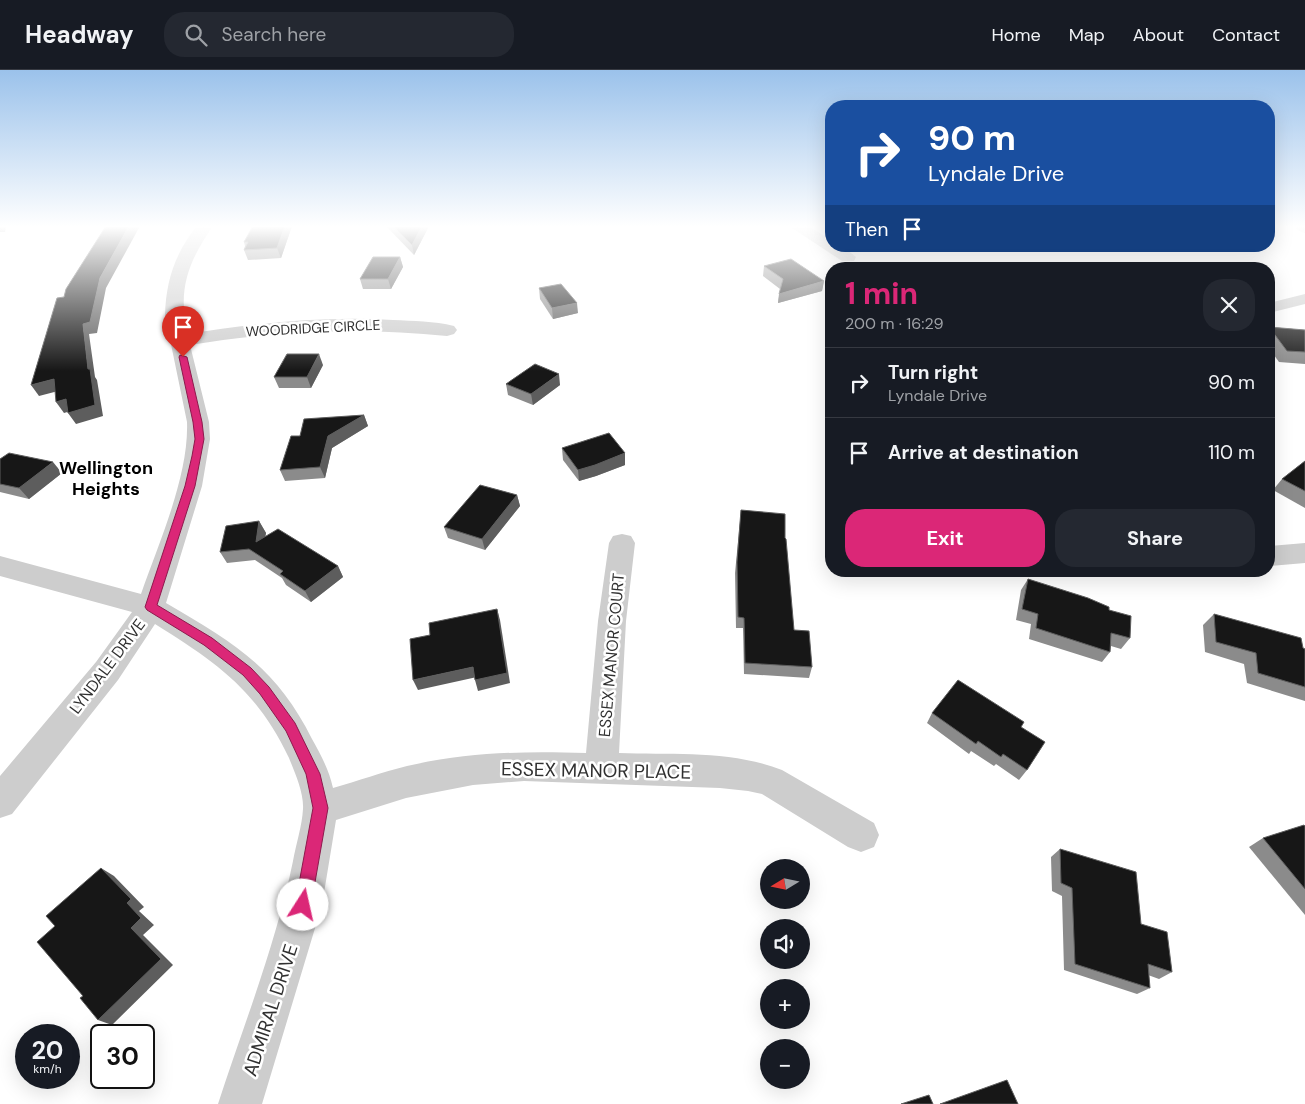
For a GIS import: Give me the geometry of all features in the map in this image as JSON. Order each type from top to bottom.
[{"type":"street","name":"LYNDALE DRIVE","points":[[0,802],[107,671],[151,607],[190,486],[199,439],[198,422],[174,308],[178,274]]},
{"type":"street","points":[[1275,306],[1305,299]]},
{"type":"street","name":"WOODRIDGE CIRCLE","points":[[180,341],[231,333],[330,326],[391,324],[447,330]]},
{"type":"street","name":"ESSEX MANOR COURT","points":[[601,768],[612,621],[622,542]]},
{"type":"street","points":[[1275,555],[1305,552]]},
{"type":"street","name":"ADMIRAL DRIVE","points":[[0,566],[151,607],[208,642],[247,672],[265,691],[290,727],[313,774],[321,808],[303,905],[240,1104]]},
{"type":"street","name":"ESSEX MANOR PLACE","points":[[321,808],[406,782],[473,770],[524,766],[720,772],[748,775],[770,781],[861,835]]},
{"type":"building","points":[[75,274],[102,274],[90,322],[83,324],[88,369],[90,369],[95,405],[68,413],[66,399],[56,402],[54,379],[31,385],[57,298],[64,297],[66,289]]},
{"type":"building","points":[[363,274],[391,274],[388,279],[360,279]]},
{"type":"building","points":[[776,274],[814,274],[824,281],[779,294],[783,279]]},
{"type":"building","points":[[561,284],[577,303],[552,308],[539,288]]},
{"type":"building","points":[[1275,328],[1305,330],[1305,352],[1287,351],[1275,335]]},
{"type":"building","points":[[287,354],[319,354],[307,377],[274,377]]},
{"type":"building","points":[[535,364],[559,374],[531,394],[506,384]]},
{"type":"building","points":[[364,415],[328,436],[320,467],[280,470],[291,436],[300,436],[304,419]]},
{"type":"building","points":[[609,433],[625,453],[595,465],[578,470],[562,448]]},
{"type":"building","points":[[9,453],[53,462],[19,488],[0,484],[0,459]]},
{"type":"building","points":[[1305,461],[1305,491],[1282,479]]},
{"type":"building","points":[[480,485],[517,495],[482,539],[444,527]]},
{"type":"building","points":[[741,510],[785,514],[785,538],[794,630],[809,631],[812,667],[745,663],[744,618],[738,617],[737,562]]},
{"type":"building","points":[[259,521],[256,542],[278,529],[338,566],[305,591],[280,574],[283,571],[249,549],[220,552],[226,526]]},
{"type":"building","points":[[1028,579],[1088,598],[1109,607],[1109,610],[1131,616],[1130,638],[1111,633],[1110,652],[1036,628],[1038,614],[1022,609]]},
{"type":"building","points":[[497,609],[507,673],[475,680],[473,667],[413,680],[410,639],[430,635],[429,623]]},
{"type":"building","points":[[1214,614],[1301,638],[1303,648],[1305,649],[1305,687],[1258,673],[1256,653],[1216,642]]},
{"type":"building","points":[[958,680],[1024,722],[1021,727],[1045,742],[1027,770],[1003,754],[1001,757],[978,741],[976,744],[932,713]]},
{"type":"building","points":[[1305,826],[1305,889],[1263,838]]},
{"type":"building","points":[[1060,849],[1136,872],[1141,924],[1167,932],[1172,972],[1148,964],[1150,988],[1075,964],[1072,888],[1061,883]]},
{"type":"building","points":[[101,868],[131,899],[127,903],[141,918],[131,928],[161,959],[98,1020],[80,998],[83,996],[37,942],[55,926],[46,916]]},
{"type":"building","points":[[1007,1080],[1018,1104],[940,1104]]},
{"type":"building","points":[[929,1095],[933,1104],[901,1104]]},
{"type":"district","name":"Wellington Heights","points":[[106,478]]},
{"type":"route","points":[[183,357],[198,422],[197,456],[190,486],[151,607],[208,642],[247,672],[265,691],[290,727],[313,774],[321,808],[303,905]]}]
